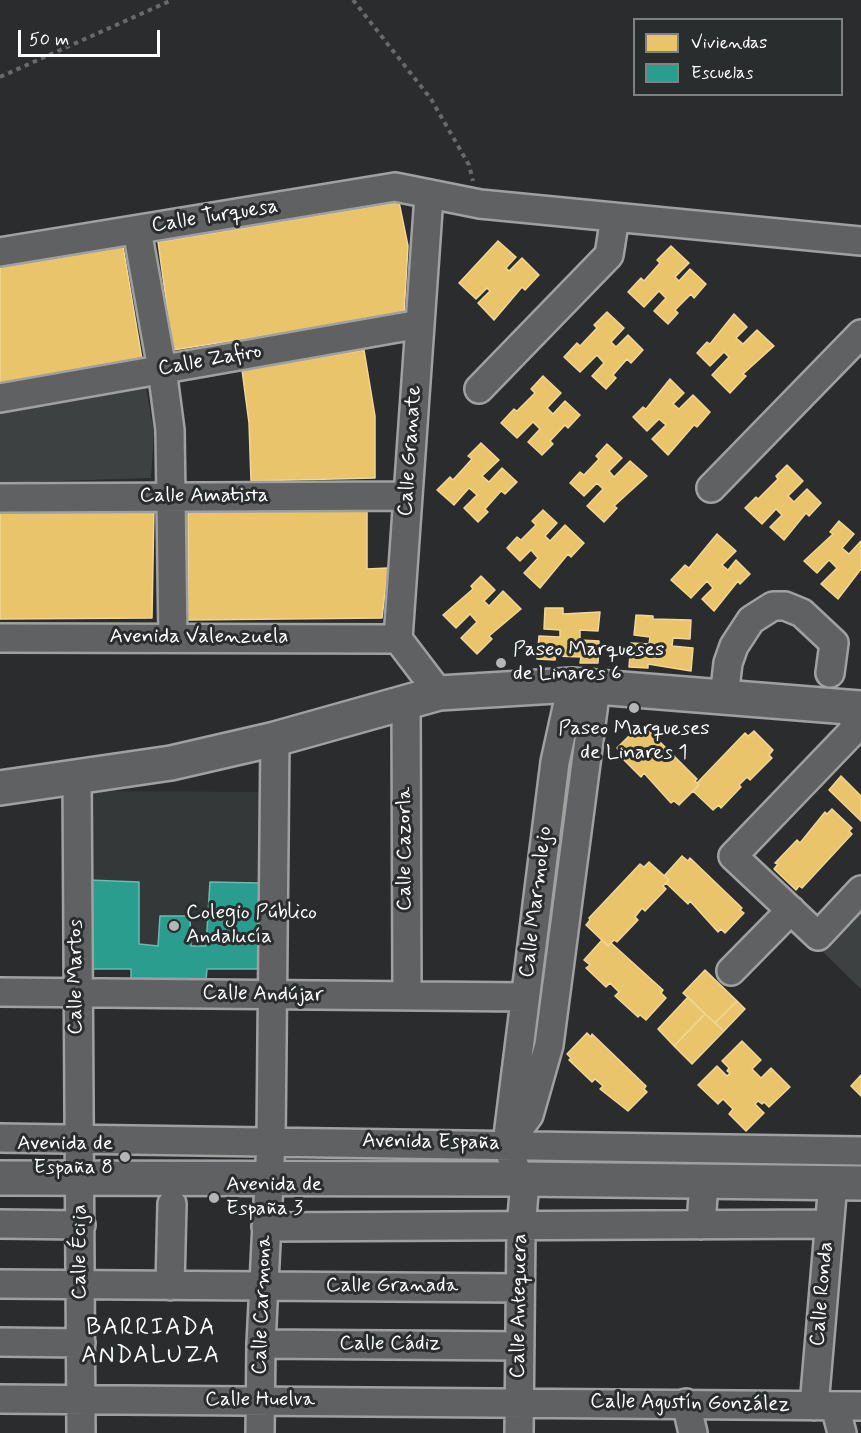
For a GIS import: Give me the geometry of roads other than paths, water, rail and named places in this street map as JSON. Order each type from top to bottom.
[{"type":"main road","points":[[0,788],[171,763],[275,739],[439,693],[584,686],[859,708]]},
{"type":"main road","name":"Avenida España","points":[[0,1178],[521,1179],[847,1183]]},
{"type":"street","name":"Calle Turquesa","points":[[0,252],[395,187],[429,196],[480,204],[861,241]]},
{"type":"street","name":"Calle Granate","points":[[398,639],[429,196]]},
{"type":"street","points":[[479,389],[609,255],[615,217]]},
{"type":"street","points":[[137,230],[162,369],[170,430],[172,638]]},
{"type":"street","name":"Calle Zafiro","points":[[0,398],[420,324]]},
{"type":"street","points":[[711,488],[861,334]]},
{"type":"street","name":"Calle Amatista","points":[[0,498],[408,496]]},
{"type":"street","points":[[724,697],[727,671],[734,646],[751,621],[769,607],[785,606],[802,613],[834,643],[830,674]]},
{"type":"street","name":"Avenida Valenzuela","points":[[0,638],[398,639]]},
{"type":"street","points":[[398,639],[439,693]]},
{"type":"street","name":"Calle Marmolejo","points":[[521,1179],[509,1157],[507,1144],[525,998],[557,754],[584,686]]},
{"type":"street","name":"Calle Marmolejo","points":[[507,1144],[522,1128],[529,1115],[548,1049],[586,761],[584,686]]},
{"type":"street","name":"Calle Cazorla","points":[[406,702],[407,996]]},
{"type":"street","points":[[859,708],[853,731],[733,856],[818,936],[861,890]]},
{"type":"street","name":"Calle Carmona","points":[[260,1433],[261,1344],[271,1142],[275,739]]},
{"type":"street","points":[[557,754],[570,745],[580,751],[586,761]]},
{"type":"street","name":"Calle Martos","points":[[77,777],[80,1178]]},
{"type":"street","points":[[731,971],[790,910]]},
{"type":"street","name":"Calle Andújar","points":[[0,992],[525,998]]},
{"type":"street","points":[[519,1051],[523,1059],[530,1062],[540,1058],[548,1049]]},
{"type":"street","name":"Avenida España","points":[[0,1138],[861,1151]]},
{"type":"street","name":"Calle Écija","points":[[80,1178],[81,1433]]},
{"type":"street","name":"Calle Antequera","points":[[519,1433],[521,1228],[524,1193],[521,1179]]},
{"type":"street","points":[[700,1225],[704,1182]]},
{"type":"street","name":"Calle Ronda","points":[[842,1433],[837,1406],[829,1224],[847,1183]]},
{"type":"street","points":[[170,1286],[172,1204]]},
{"type":"street","points":[[0,1224],[81,1225]]},
{"type":"street","points":[[266,1227],[521,1228],[829,1224]]},
{"type":"street","name":"Calle Granada","points":[[0,1284],[520,1288]]},
{"type":"street","points":[[0,1342],[81,1343]]},
{"type":"street","name":"Calle Cádiz","points":[[261,1344],[520,1346]]},
{"type":"street","name":"Calle Huelva","points":[[0,1399],[519,1403]]},
{"type":"street","name":"Calle Agustín González","points":[[519,1403],[837,1406]]},
{"type":"street","points":[[686,1403],[693,1433]]},
{"type":"place","name":"Paseo Marqueses de Linares 6","points":[[501,663]]},
{"type":"place","name":"Paseo Marqueses de Linares 1","points":[[634,708]]},
{"type":"place","name":"Colegio Público Andalucía","points":[[174,926]]},
{"type":"place","name":"Avenida de España 8","points":[[125,1157]]},
{"type":"place","name":"Avenida de España 3","points":[[214,1198]]},
{"type":"district","name":"BARRIADA ANDALUZA","points":[[151,1343]]}]
